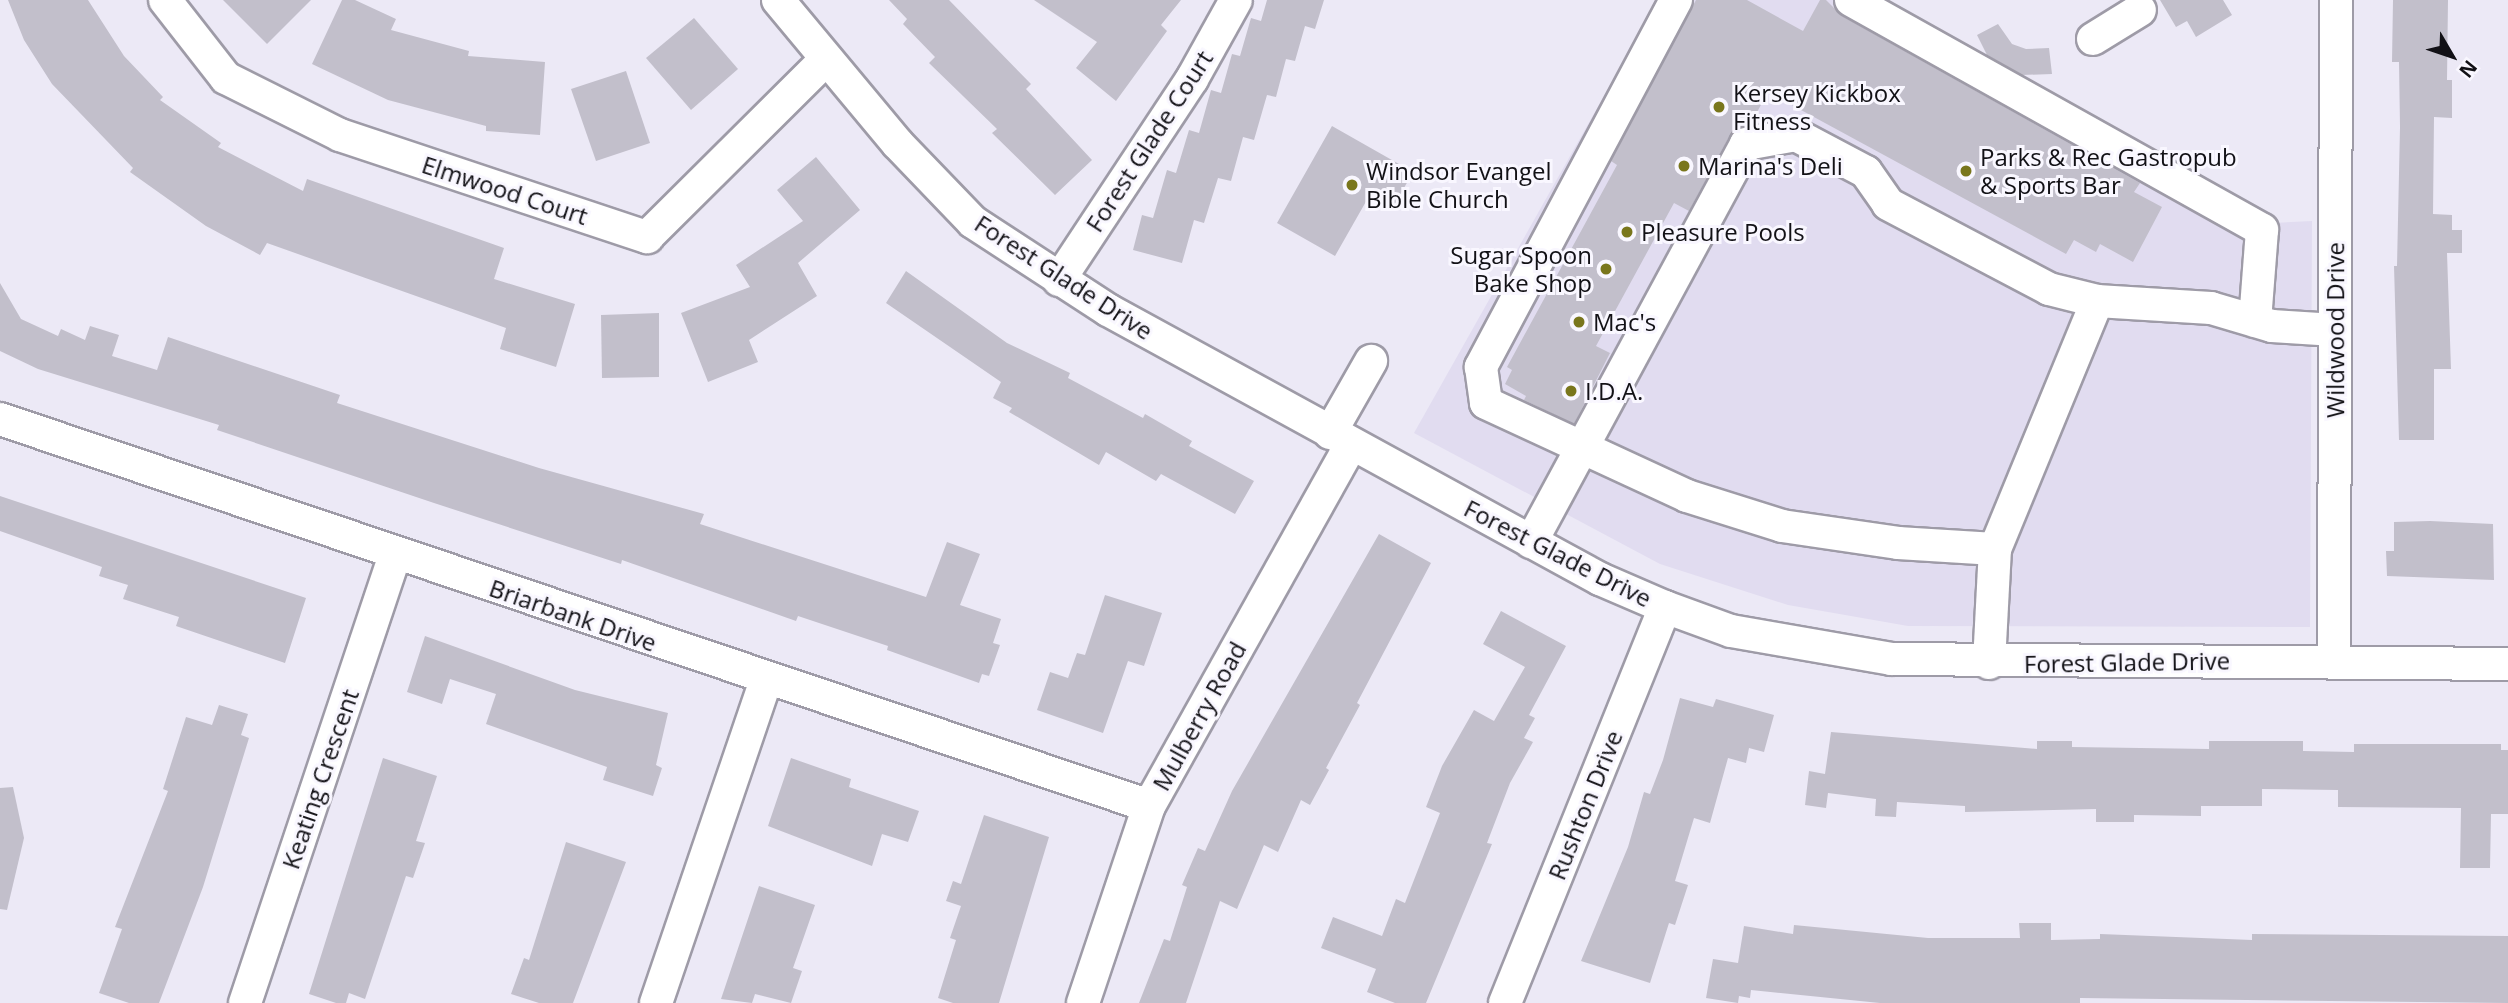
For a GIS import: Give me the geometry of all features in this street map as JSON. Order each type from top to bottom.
[{"type":"street","name":"Elmwood Court","points":[[165,0],[226,78],[340,135],[647,237],[825,60]]},
{"type":"street","name":"Forest Glade Drive","points":[[778,0],[825,60],[954,204],[1059,280],[1341,439],[1531,542],[1665,607],[1731,631],[1803,646],[1891,659],[1990,663],[2334,660],[2508,664]]},
{"type":"street","name":"Forest Glade Court","points":[[1059,280],[1192,79],[1236,0]]},
{"type":"street","points":[[1676,0],[1481,367],[1486,403],[1583,451],[1687,496],[1782,526],[1898,543],[1995,549]]},
{"type":"street","points":[[1851,0],[2262,230],[2255,321]]},
{"type":"street","name":"Wildwood Drive","points":[[2334,660],[2336,0]]},
{"type":"street","points":[[2093,40],[2140,10]]},
{"type":"street","points":[[1531,542],[1583,451],[1746,144],[1796,135],[1866,172],[1888,204],[2049,289],[2097,301],[2211,309],[2255,321],[2335,330]]},
{"type":"street","points":[[1990,663],[1995,549],[2097,301]]},
{"type":"street","name":"Mulberry Road","points":[[1083,1003],[1149,806],[1341,439],[1371,361]]},
{"type":"street","name":"Briarbank Drive","points":[[0,419],[766,680],[1149,806]]},
{"type":"street","name":"Keating Crescent","points":[[245,1003],[396,555]]},
{"type":"street","name":"Rushton Drive","points":[[1510,1002],[1665,607]]},
{"type":"street","points":[[656,1003],[766,680]]},
{"type":"shaded area","points":[[1658,0],[1872,0],[2273,223],[2312,221],[2310,627],[1908,626],[1788,605],[1660,564],[1414,433]]},
{"type":"building","points":[[8,0],[88,0],[124,56],[163,97],[160,100],[221,143],[218,147],[303,191],[307,179],[504,248],[494,279],[575,304],[556,367],[500,349],[506,328],[267,243],[260,255],[206,226],[130,172],[133,168],[52,84],[24,40]]},
{"type":"building","points":[[223,0],[311,0],[267,44]]},
{"type":"building","points":[[342,0],[355,0],[396,19],[391,30],[469,51],[468,56],[545,62],[540,135],[486,131],[486,126],[388,100],[312,64]]},
{"type":"building","points":[[889,0],[949,0],[1031,84],[1026,89],[1092,160],[1055,195],[992,133],[997,129],[929,63],[935,57],[903,24],[907,19]]},
{"type":"building","points":[[1034,0],[1181,0],[1161,25],[1167,31],[1116,101],[1076,68],[1097,42]]},
{"type":"building","points":[[1267,0],[1324,0],[1315,29],[1305,26],[1295,61],[1286,59],[1276,97],[1267,95],[1254,140],[1243,137],[1231,181],[1218,178],[1204,223],[1194,220],[1182,263],[1133,250],[1142,215],[1153,218],[1167,170],[1176,173],[1189,130],[1199,133],[1211,90],[1221,93],[1232,54],[1240,56],[1251,18],[1261,21]]},
{"type":"building","points":[[1696,0],[1747,0],[1803,31],[1820,0],[1826,0],[1842,16],[2140,183],[2134,192],[2162,207],[2133,262],[2100,244],[2096,252],[2074,240],[2066,254],[1768,92],[1750,125],[1730,135],[1689,211],[1674,203],[1596,346],[1610,353],[1574,424],[1524,400],[1526,396],[1505,384],[1512,370],[1507,367],[1617,165],[1611,161]]},
{"type":"building","points":[[2160,0],[2223,0],[2232,15],[2196,37],[2187,21],[2176,27]]},
{"type":"building","points":[[2393,0],[2448,0],[2447,80],[2452,80],[2452,118],[2434,117],[2433,214],[2452,215],[2452,230],[2462,230],[2462,253],[2447,253],[2451,369],[2434,369],[2434,440],[2399,440],[2394,266],[2397,266],[2400,127],[2399,62],[2392,62]]},
{"type":"building","points":[[694,18],[738,69],[691,110],[646,58]]},
{"type":"building","points":[[1998,24],[2012,44],[2026,49],[2049,48],[2052,74],[2022,75],[1987,55],[1977,35]]},
{"type":"building","points":[[626,71],[650,143],[596,161],[571,89]]},
{"type":"building","name":"Windsor Evangel Bible Church","points":[[1332,126],[1413,172],[1391,211],[1368,198],[1335,256],[1277,223]]},
{"type":"building","points":[[816,157],[860,210],[798,263],[817,296],[749,340],[758,362],[708,382],[681,313],[750,287],[736,265],[803,221],[777,190]]},
{"type":"building","points":[[906,271],[1007,343],[1070,373],[1068,378],[1143,418],[1145,414],[1192,441],[1189,446],[1254,481],[1235,514],[1161,474],[1156,481],[1106,452],[1099,465],[1009,412],[1012,408],[993,398],[1001,382],[886,303]]},
{"type":"building","points":[[0,283],[21,319],[58,336],[61,329],[85,340],[90,326],[119,335],[112,356],[157,370],[168,337],[340,395],[337,403],[539,468],[704,514],[700,524],[926,597],[947,542],[980,554],[960,605],[1001,619],[993,643],[1000,645],[989,676],[982,674],[979,683],[887,650],[888,646],[798,616],[796,621],[622,560],[621,564],[217,430],[219,425],[38,369],[0,351]]},
{"type":"building","points":[[659,313],[659,377],[602,378],[601,315]]},
{"type":"building","points":[[0,496],[306,598],[285,663],[176,626],[179,617],[123,599],[128,585],[99,576],[102,567],[0,531]]},
{"type":"building","points":[[2394,522],[2493,524],[2494,580],[2387,576],[2386,551],[2394,551]]},
{"type":"building","points":[[1379,534],[1431,563],[1357,703],[1360,705],[1326,768],[1329,770],[1310,805],[1301,800],[1278,852],[1264,845],[1237,909],[1220,901],[1186,1003],[1139,1003],[1164,939],[1170,941],[1187,887],[1182,885],[1198,848],[1205,851],[1232,791]]},
{"type":"building","points":[[1105,595],[1162,613],[1144,666],[1128,661],[1103,733],[1037,710],[1050,672],[1068,678],[1077,653],[1085,655]]},
{"type":"building","points":[[1501,611],[1566,646],[1529,715],[1535,718],[1524,738],[1533,742],[1510,783],[1487,843],[1492,844],[1426,1003],[1395,1003],[1367,992],[1376,969],[1321,948],[1333,917],[1382,936],[1396,899],[1405,903],[1440,813],[1426,807],[1442,766],[1474,710],[1494,721],[1525,667],[1483,644]]},
{"type":"building","points":[[425,636],[575,690],[668,713],[656,765],[662,768],[653,796],[603,780],[607,767],[486,724],[496,694],[450,679],[442,704],[407,692]]},
{"type":"building","points":[[1680,698],[1713,707],[1716,699],[1774,715],[1764,752],[1749,748],[1746,763],[1728,758],[1710,823],[1694,818],[1675,881],[1688,885],[1675,925],[1669,923],[1650,983],[1581,961],[1628,847],[1644,792],[1650,794],[1663,760]]},
{"type":"building","points":[[219,705],[248,714],[241,735],[249,738],[203,887],[159,1003],[129,1003],[99,993],[122,929],[115,927],[168,791],[163,789],[186,717],[212,725]]},
{"type":"building","points":[[1831,732],[2037,749],[2037,741],[2072,741],[2072,747],[2209,749],[2209,741],[2303,741],[2303,751],[2354,752],[2354,744],[2501,744],[2501,750],[2508,750],[2508,814],[2491,814],[2490,868],[2460,868],[2461,808],[2338,807],[2338,790],[2262,789],[2262,806],[2201,806],[2201,816],[2134,815],[2134,822],[2096,822],[2096,809],[1965,812],[1965,806],[1897,802],[1896,817],[1875,816],[1876,799],[1828,793],[1826,808],[1805,805],[1809,771],[1825,774]]},
{"type":"building","points":[[383,758],[437,776],[416,841],[425,843],[413,878],[406,876],[365,999],[349,993],[346,1003],[336,1003],[309,994]]},
{"type":"building","points":[[791,758],[851,779],[849,787],[919,811],[908,842],[882,834],[872,866],[768,826]]},
{"type":"building","points":[[13,787],[24,838],[7,910],[0,909],[0,788]]},
{"type":"building","points":[[984,815],[1049,837],[999,1003],[953,1003],[938,998],[956,940],[950,938],[961,906],[946,901],[953,881],[961,884]]},
{"type":"building","points":[[566,842],[626,862],[573,1003],[539,1003],[511,994],[524,958],[529,960]]},
{"type":"building","points":[[759,886],[815,905],[793,968],[802,971],[791,1003],[755,994],[752,1003],[721,999]]},
{"type":"building","points":[[2019,923],[2051,923],[2051,940],[2100,939],[2100,934],[2252,940],[2252,934],[2508,936],[2508,1003],[2080,998],[2080,1003],[1880,1003],[1751,990],[1750,998],[1739,996],[1738,1003],[1706,998],[1713,959],[1738,963],[1744,926],[1793,934],[1794,925],[1928,938],[2020,938]]},
{"type":"place","name":"Kersey Kickbox Fitness","points":[[1719,107]]},
{"type":"place","name":"Marina's Deli","points":[[1684,166]]},
{"type":"place","name":"Parks & Rec Gastropub & Sports Bar","points":[[1966,171]]},
{"type":"place","name":"Windsor Evangel Bible Church","points":[[1352,185]]},
{"type":"place","name":"Pleasure Pools","points":[[1627,232]]},
{"type":"place","name":"Sugar Spoon Bake Shop","points":[[1606,269]]},
{"type":"place","name":"Mac's","points":[[1579,322]]},
{"type":"place","name":"I.D.A.","points":[[1571,391]]}]
